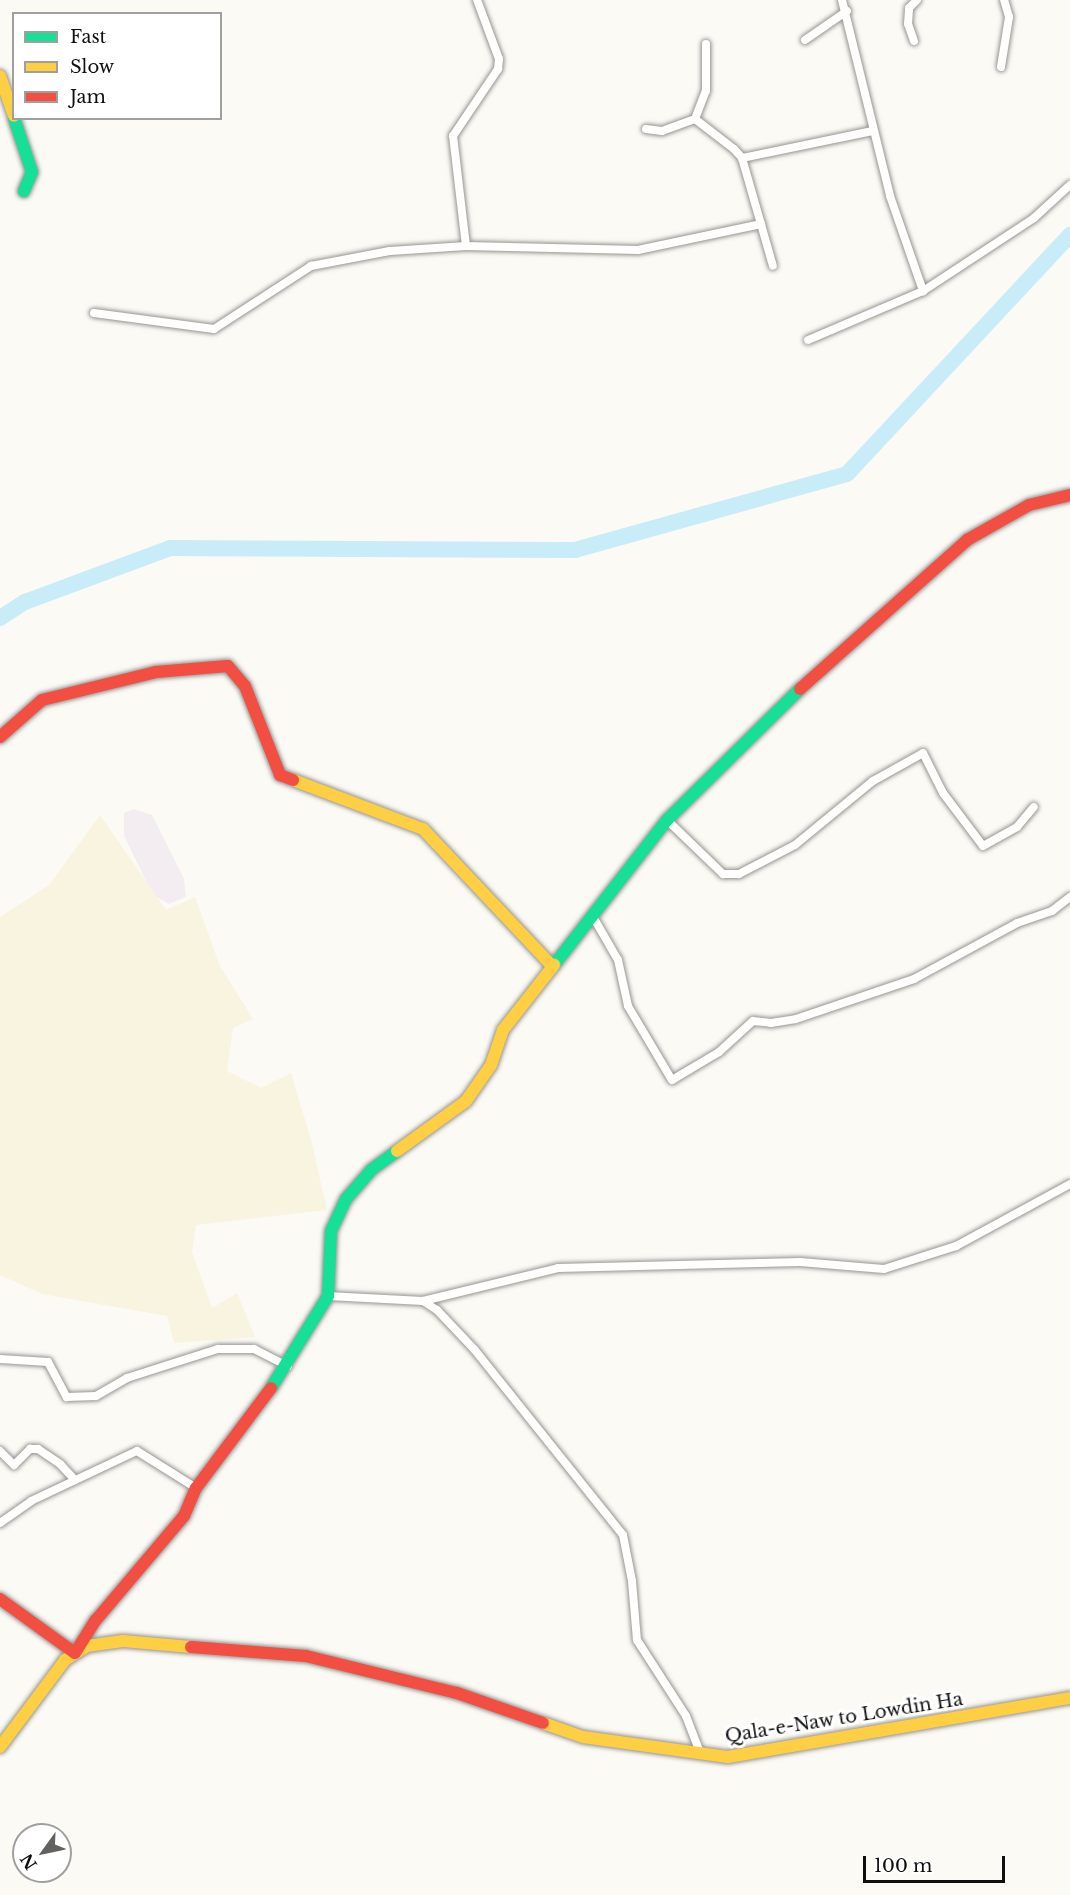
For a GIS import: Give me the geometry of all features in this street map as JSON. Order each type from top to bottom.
[{"type":"street","points":[[466,246],[453,136],[498,69],[499,59],[477,0]]},
{"type":"street","points":[[842,0],[847,11],[872,131],[923,291]]},
{"type":"street","points":[[914,41],[908,24],[909,8],[917,0]]},
{"type":"street","points":[[1001,67],[1009,17],[1004,0]]},
{"type":"street","points":[[805,40],[847,11]]},
{"type":"street","points":[[646,129],[662,131],[695,119],[706,91],[706,44]]},
{"type":"street","points":[[0,76],[12,111]]},
{"type":"street","points":[[695,119],[742,158],[773,266]]},
{"type":"street","points":[[15,120],[32,172],[24,191]]},
{"type":"street","points":[[742,158],[872,131]]},
{"type":"street","points":[[808,340],[923,291],[1034,218],[1070,185]]},
{"type":"street","points":[[94,313],[214,329],[311,266],[390,251],[466,246],[638,250],[761,224]]},
{"type":"street","points":[[0,1599],[75,1653],[96,1620],[184,1516],[196,1488],[288,1366],[328,1296],[331,1231],[346,1199],[370,1170],[466,1101],[491,1065],[503,1030],[667,820],[769,717],[967,540],[1029,505],[1070,495]]},
{"type":"street","points":[[0,736],[42,700],[156,672],[228,666],[245,686],[280,775],[423,829],[552,966]]},
{"type":"street","points":[[667,820],[723,874],[739,874],[795,845],[873,781],[923,753],[943,793],[983,846],[1014,830],[1034,807]]},
{"type":"street","points":[[592,915],[618,960],[628,1006],[672,1080],[719,1052],[753,1021],[771,1023],[796,1019],[914,979],[1017,923],[1052,910],[1070,897]]},
{"type":"street","points":[[328,1296],[423,1301],[558,1268],[800,1262],[884,1269],[956,1246],[1070,1184]]},
{"type":"street","points":[[423,1301],[437,1310],[474,1349],[623,1535],[632,1581],[637,1640],[686,1716],[700,1752]]},
{"type":"street","points":[[0,1360],[48,1362],[67,1397],[96,1396],[126,1378],[218,1349],[254,1348],[288,1366]]},
{"type":"street","points":[[0,1450],[14,1465],[30,1449],[38,1449],[60,1464],[75,1480]]},
{"type":"street","points":[[0,1523],[31,1502],[137,1451],[196,1488]]},
{"type":"street","name":"Qala-e-Naw to Lowdin Ha","points":[[0,1748],[65,1660],[87,1646],[123,1641],[306,1656],[457,1693],[583,1737],[728,1756],[1070,1698]]},
{"type":"shaded area","points":[[134,809],[152,815],[184,879],[186,897],[169,904],[153,895],[124,836],[124,813]]},
{"type":"shaded area","points":[[100,815],[166,910],[195,897],[220,966],[253,1019],[233,1028],[227,1071],[261,1088],[291,1073],[312,1143],[327,1210],[196,1225],[192,1252],[212,1308],[237,1293],[255,1337],[174,1343],[167,1316],[42,1294],[0,1275],[0,917],[49,885]]},
{"type":"waterway","points":[[0,618],[25,602],[170,548],[575,550],[847,474],[1070,235]]},
{"type":"traffic: fast","points":[[15,120],[32,172],[24,191]]},
{"type":"traffic: fast","points":[[554,965],[667,820],[800,689]]},
{"type":"traffic: fast","points":[[271,1388],[328,1296],[331,1231],[346,1199],[371,1170],[397,1151]]},
{"type":"traffic: slow","points":[[0,76],[12,110]]},
{"type":"traffic: slow","points":[[293,780],[423,829],[552,966]]},
{"type":"traffic: slow","points":[[397,1151],[466,1101],[491,1065],[503,1030],[554,965]]},
{"type":"traffic: slow","points":[[0,1747],[65,1660],[87,1646],[123,1641],[191,1647]]},
{"type":"traffic: slow","points":[[543,1723],[583,1737],[728,1757],[1070,1698]]},
{"type":"traffic: jam","points":[[800,689],[967,540],[1029,505],[1070,495]]},
{"type":"traffic: jam","points":[[0,737],[42,700],[156,672],[228,666],[245,686],[280,775],[293,780]]},
{"type":"traffic: jam","points":[[0,1599],[75,1653],[96,1620],[184,1516],[196,1488],[271,1388]]},
{"type":"traffic: jam","points":[[191,1647],[306,1656],[457,1693],[543,1723]]}]
